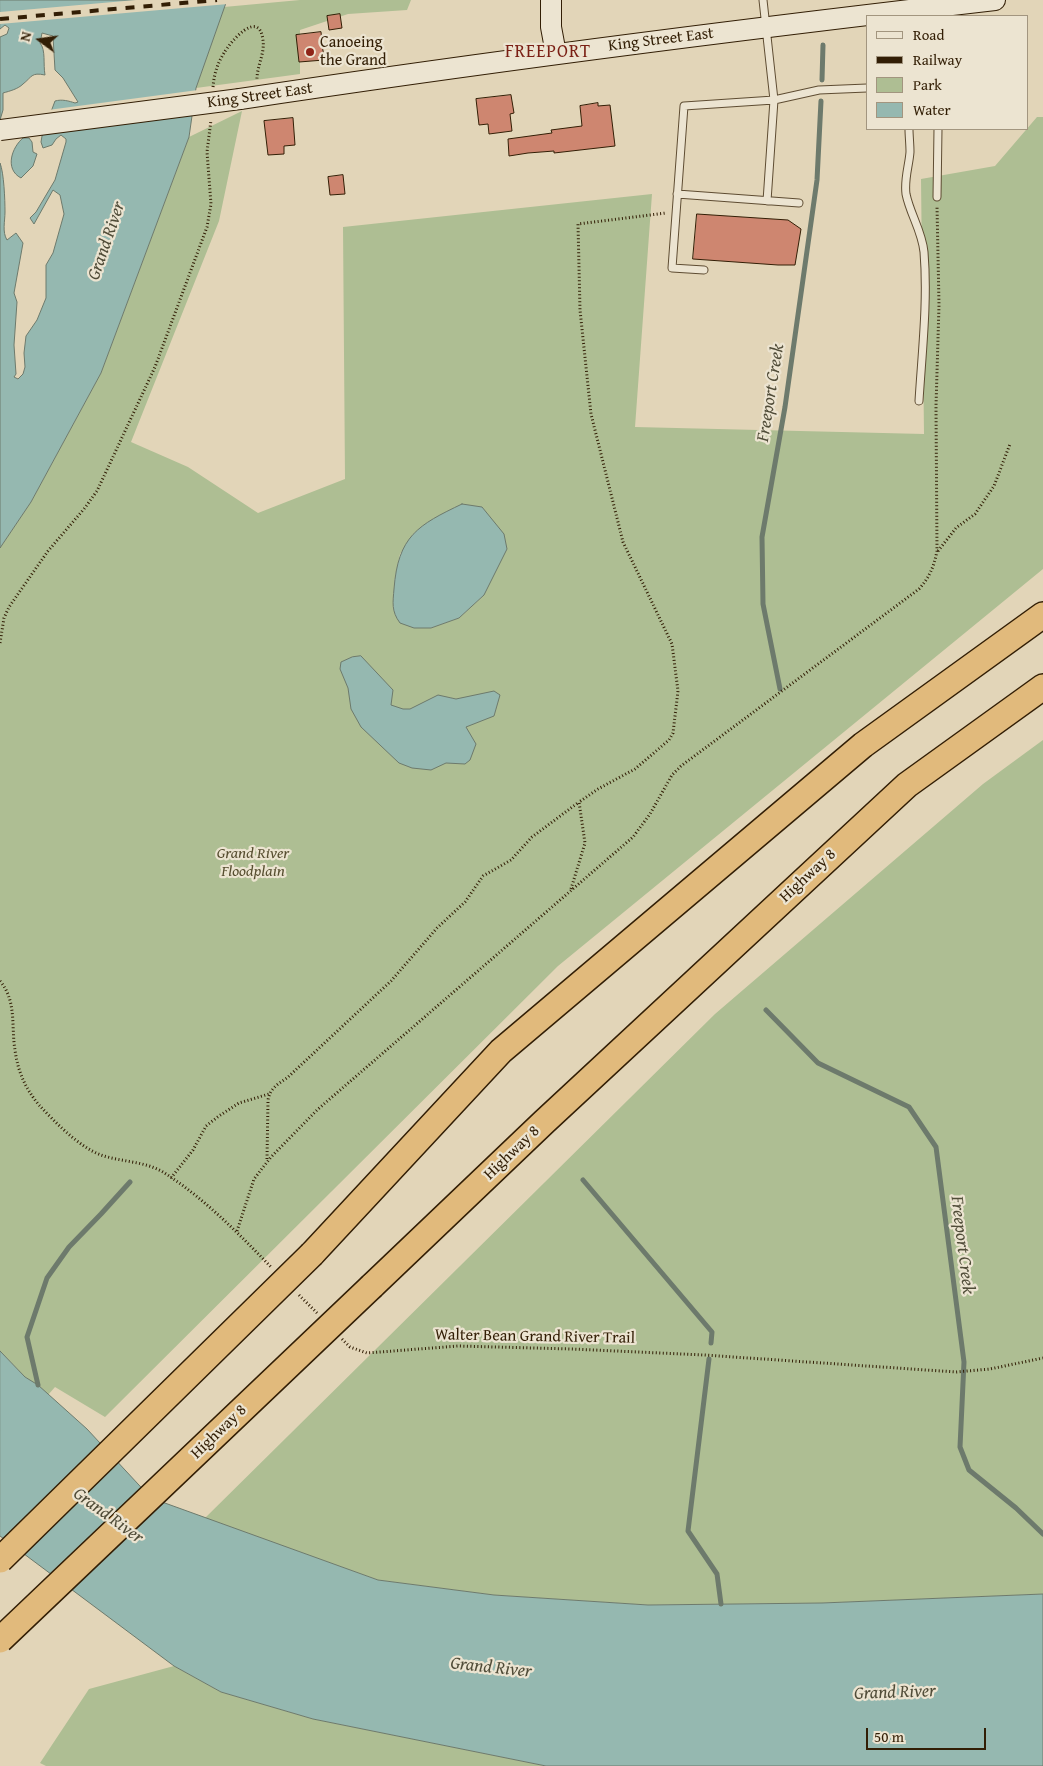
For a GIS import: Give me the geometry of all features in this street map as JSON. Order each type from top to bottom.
[{"type":"highway","points":[[0,1560],[312,1254],[501,1051],[863,745],[1043,615]]},
{"type":"highway","name":"Highway 8","points":[[0,1640],[544,1122],[907,785],[1043,687]]},
{"type":"main road","points":[[551,0],[551,28],[556,54]]},
{"type":"main road","name":"King Street East","points":[[894,15],[937,11],[996,0]]},
{"type":"main road","name":"King Street East","points":[[0,130],[240,99],[556,54],[767,27],[866,18]]},
{"type":"lane","points":[[764,0],[774,100],[767,200]]},
{"type":"lane","points":[[704,270],[672,268],[684,106],[774,100],[819,90],[866,88]]},
{"type":"lane","points":[[909,130],[910,154],[907,166],[906,191],[911,212],[920,232],[924,254],[925,296],[919,401]]},
{"type":"lane","points":[[937,196],[938,130]]},
{"type":"lane","points":[[677,194],[799,203]]},
{"type":"path","points":[[213,88],[215,72],[224,53],[240,32],[252,27],[261,32],[263,40],[257,80]]},
{"type":"path","points":[[0,643],[4,618],[10,607],[48,551],[97,491],[155,367],[207,227],[211,204],[208,152],[212,115]]},
{"type":"path","points":[[237,1231],[254,1179],[267,1161],[317,1110],[633,838],[650,814],[672,775],[681,766],[919,589],[931,573],[937,551],[936,406],[939,305],[937,196]]},
{"type":"path","points":[[171,1178],[193,1150],[206,1126],[239,1103],[268,1094],[392,981],[437,928],[464,902],[483,876],[511,860],[532,837],[579,802],[598,789],[635,769],[669,740],[674,733],[678,691],[672,644],[623,542],[590,414],[580,310],[578,224],[676,212]]},
{"type":"path","points":[[937,551],[956,528],[975,514],[994,486],[1010,444]]},
{"type":"path","points":[[571,891],[585,843],[579,802]]},
{"type":"path","points":[[0,981],[5,987],[12,1007],[14,1050],[20,1072],[25,1087],[40,1105],[62,1128],[88,1148],[100,1154],[161,1171],[190,1191],[237,1231],[277,1273]]},
{"type":"path","points":[[267,1161],[268,1094]]},
{"type":"path","points":[[297,1293],[317,1314]]},
{"type":"path","name":"Walter Bean Grand River Trail","points":[[337,1334],[350,1347],[367,1353],[458,1346],[562,1348],[704,1354],[956,1372],[975,1371],[1043,1358]]},
{"type":"green space","points":[[300,0],[411,0],[407,10],[348,14],[300,30],[300,74],[196,88],[224,7]]},
{"type":"green space","name":"Grand River Floodplain","points":[[242,111],[219,221],[131,442],[188,467],[258,513],[345,479],[343,227],[652,194],[635,427],[924,434],[921,179],[995,166],[1026,130],[1028,130],[1037,117],[1043,117],[1043,569],[558,966],[105,1417],[55,1387],[48,1395],[25,1377],[0,1351],[0,548],[31,502],[101,373],[189,137]],"holes":[[[415,532],[484,595],[459,618],[431,628],[393,609],[395,577],[400,554]],[[499,695],[494,716],[447,697],[456,699]]]},
{"type":"green space","points":[[1043,740],[1043,1594],[822,1603],[648,1605],[494,1595],[378,1580],[205,1518],[715,1014],[983,784]]},
{"type":"green space","points":[[174,1666],[221,1692],[313,1719],[546,1766],[46,1766],[40,1763],[89,1689]]},
{"type":"water","name":"Grand River","points":[[0,0],[227,0],[196,88],[189,137],[101,373],[31,502],[0,548],[0,163],[4,187],[5,237],[7,240],[16,233],[23,243],[14,293],[17,302],[14,345],[16,374],[14,377],[18,379],[23,374],[25,367],[26,336],[37,320],[46,298],[46,265],[53,253],[64,214],[60,195],[53,190],[34,224],[30,218],[36,212],[55,180],[66,142],[66,139],[61,135],[52,145],[43,148],[42,136],[55,101],[78,102],[63,78],[55,70],[53,36],[42,33],[40,43],[44,53],[45,75],[34,75],[14,90],[3,93],[3,110],[0,120],[0,37],[7,34],[9,28],[5,25],[0,29]]},
{"type":"water","points":[[23,138],[29,138],[32,142],[33,152],[37,154],[33,166],[21,178],[16,174],[11,164],[13,152]]},
{"type":"water","points":[[462,504],[482,507],[504,534],[507,549],[484,595],[459,618],[431,628],[414,628],[400,623],[394,610],[393,598],[396,571],[406,544],[422,526]]},
{"type":"water","points":[[361,656],[393,690],[391,705],[403,709],[410,709],[438,695],[456,699],[494,691],[500,695],[494,716],[466,727],[476,744],[470,760],[465,764],[446,763],[431,770],[412,768],[399,763],[361,727],[351,709],[348,688],[340,669],[341,662],[352,657]]},
{"type":"water","name":"Grand River","points":[[0,1351],[25,1377],[38,1385],[87,1429],[151,1498],[378,1580],[494,1595],[648,1605],[822,1603],[1043,1594],[1043,1766],[546,1766],[313,1719],[221,1692],[174,1666],[0,1536]]},
{"type":"pier","points":[[136,0],[229,0],[228,4],[0,24],[0,12]]},
{"type":"pier","points":[[198,90],[195,114],[40,134],[48,110]]},
{"type":"building","points":[[340,14],[342,28],[329,30],[327,16]]},
{"type":"building","name":"Canoeing the Grand","points":[[321,32],[324,60],[299,62],[296,35]]},
{"type":"building","points":[[511,95],[514,113],[510,114],[512,131],[489,134],[488,124],[479,125],[476,99]]},
{"type":"building","points":[[598,103],[598,106],[610,105],[615,146],[509,156],[508,139],[552,133],[551,130],[582,126],[580,106]]},
{"type":"building","points":[[293,118],[295,145],[284,146],[284,154],[268,155],[264,121]]},
{"type":"building","points":[[343,175],[345,194],[330,195],[328,177]]},
{"type":"building","points":[[697,214],[788,220],[801,229],[795,265],[693,259]]},
{"type":"waterway","name":"Freeport Creek","points":[[822,80],[823,45]]},
{"type":"waterway","name":"Freeport Creek","points":[[780,689],[763,604],[762,537],[785,407],[817,180],[821,101]]},
{"type":"waterway","name":"Freeport Creek","points":[[766,1010],[818,1063],[909,1107],[936,1147],[964,1362],[960,1447],[969,1470],[1016,1508],[1043,1534]]},
{"type":"waterway","points":[[583,1180],[712,1332],[711,1343]]},
{"type":"waterway","points":[[38,1385],[27,1337],[47,1278],[69,1247],[130,1182]]},
{"type":"waterway","points":[[709,1359],[688,1531],[717,1574],[721,1604]]},
{"type":"railway","points":[[0,19],[217,0]]},
{"type":"place","name":"Canoeing the Grand","points":[[310,52]]},
{"type":"district","name":"FREEPORT","points":[[548,52]]}]
